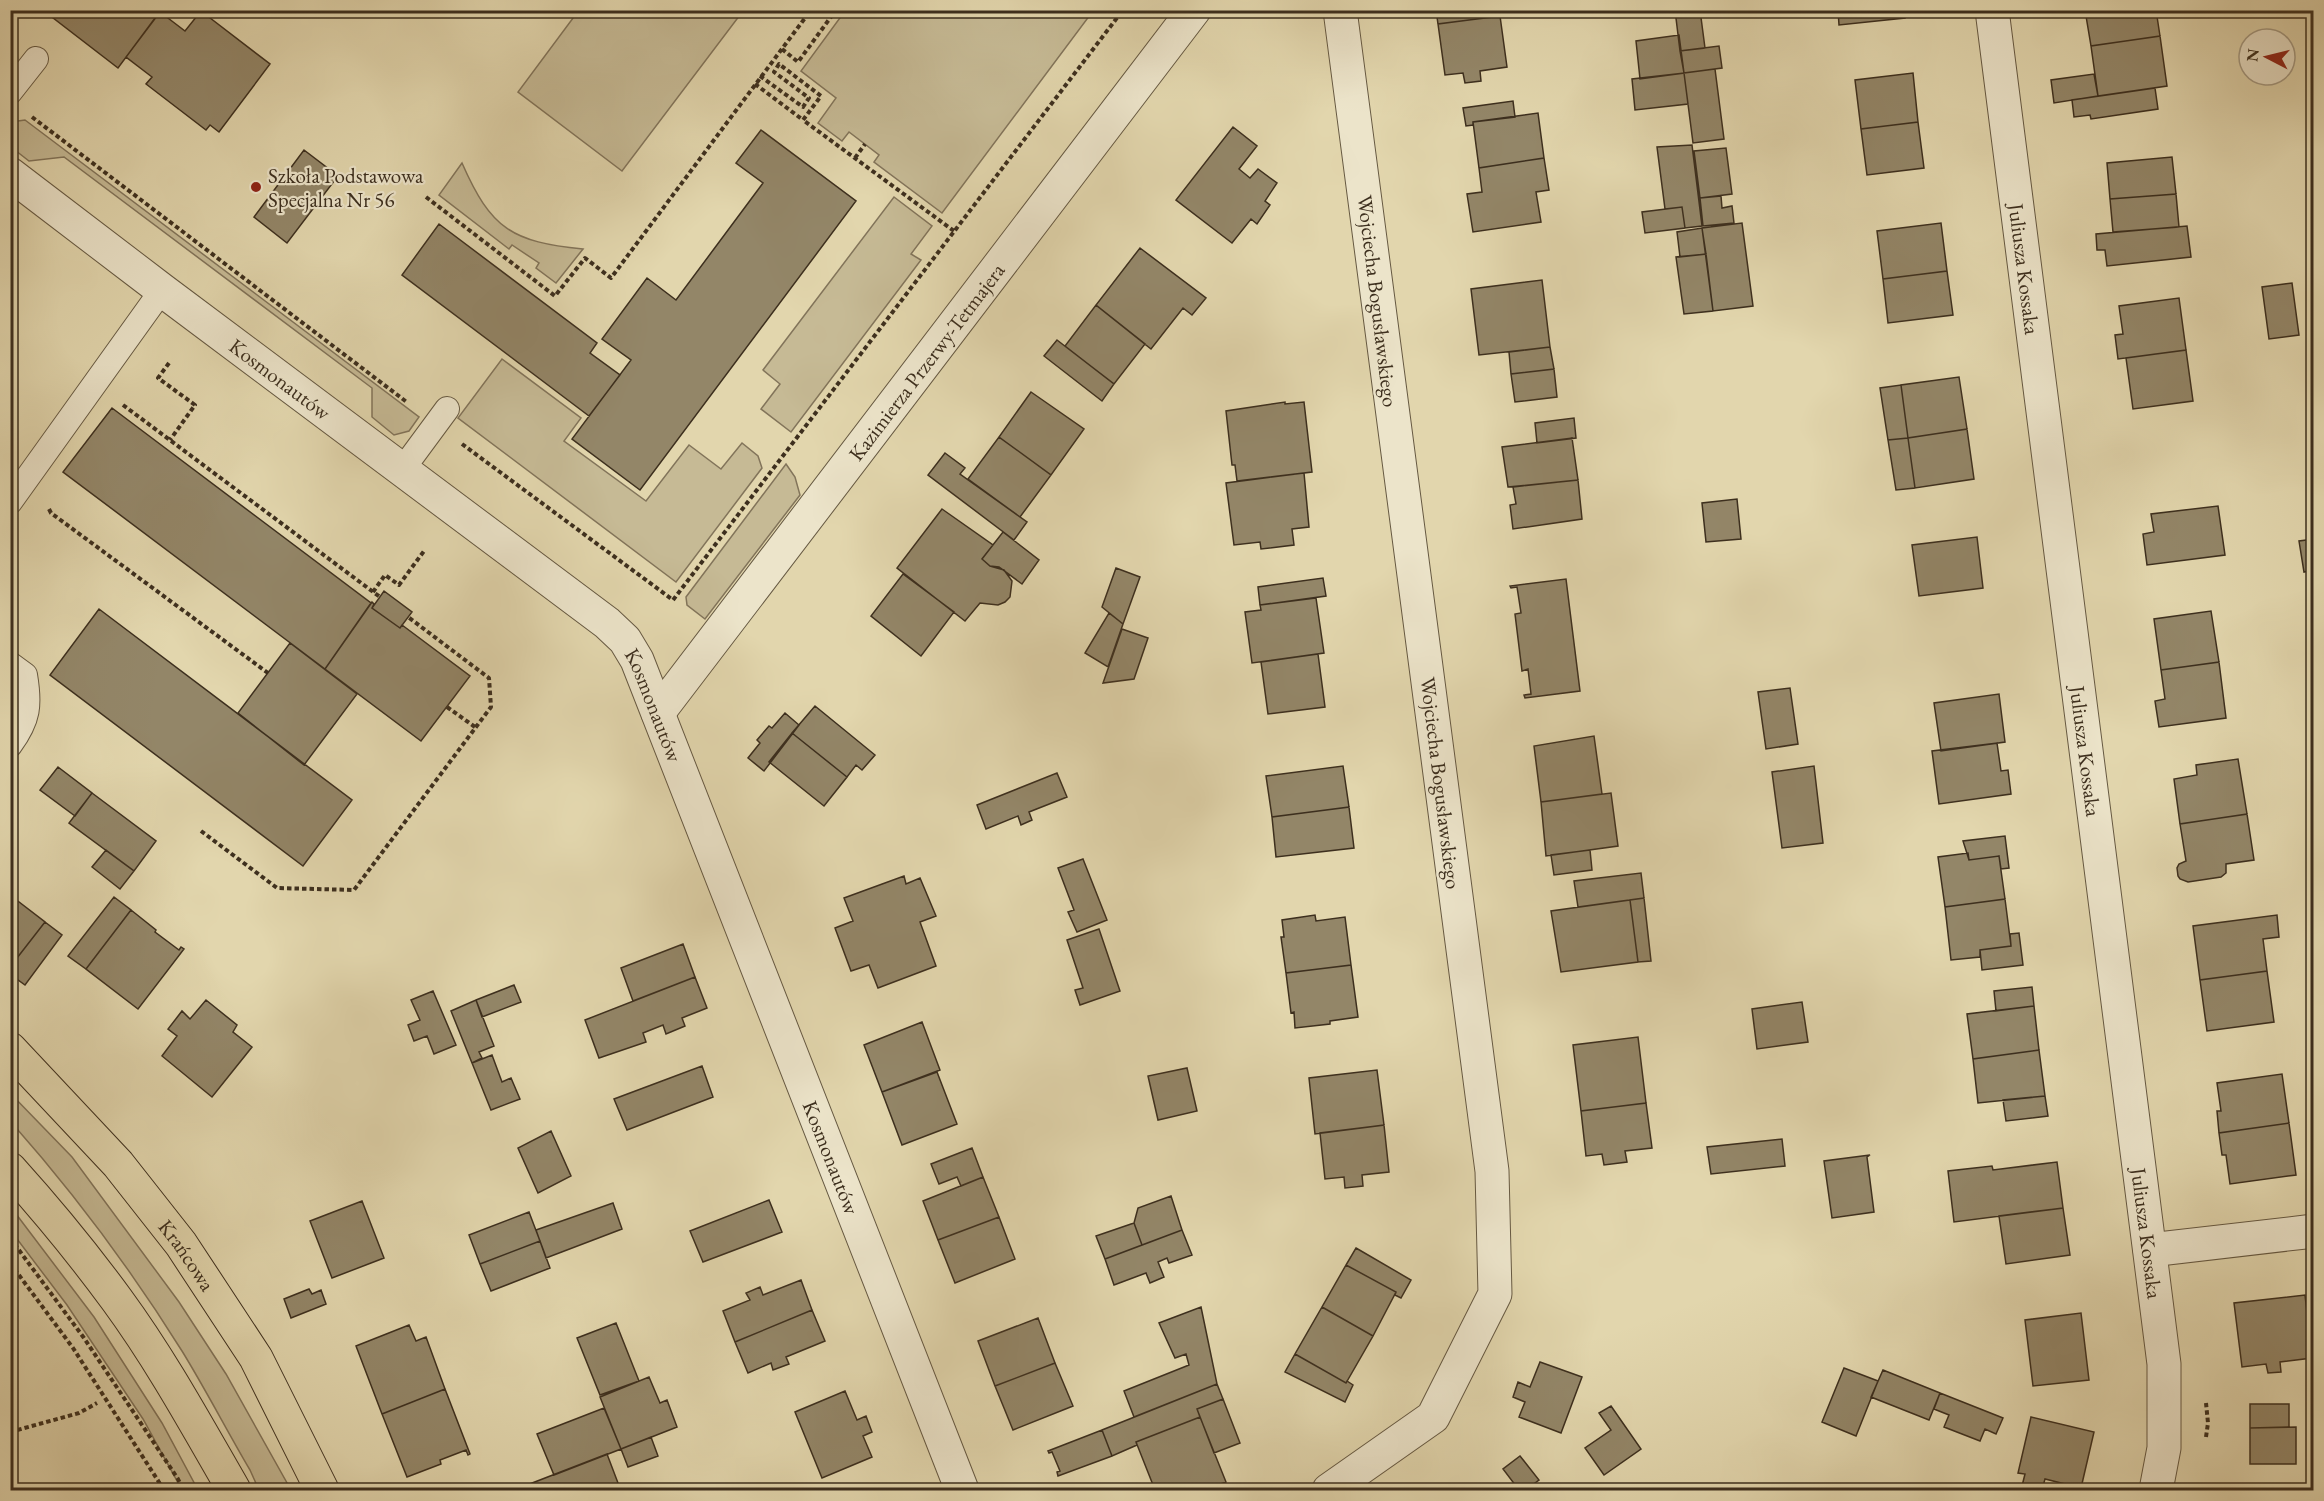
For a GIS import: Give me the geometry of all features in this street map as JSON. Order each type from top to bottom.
[{"type":"main road","name":"Krańcowa","points":[[10,1049],[118,1164],[181,1244],[256,1358],[322,1491]]},
{"type":"main road","points":[[10,1170],[38,1200],[118,1300],[180,1397],[234,1491]]},
{"type":"street","name":"Kazimierza Przerwy-Tetmajera","points":[[658,713],[1194,10]]},
{"type":"street","name":"Wojciecha Bogusławskiego","points":[[1329,1491],[1433,1417],[1495,1294],[1492,1172],[1340,10]]},
{"type":"street","name":"Juliusza Kossaka","points":[[1992,10],[2164,1364],[2164,1448],[2156,1491]]},
{"type":"street","name":"Kosmonautów","points":[[10,174],[607,623],[624,640],[637,660],[962,1491]]},
{"type":"street","points":[[2150,1250],[2313,1231]]},
{"type":"lane","points":[[10,92],[36,59]]},
{"type":"lane","points":[[10,502],[162,290]]},
{"type":"lane","points":[[402,470],[441,416]]},
{"type":"lane","points":[[10,664],[25,675],[29,703],[22,728],[10,745]]},
{"type":"path","points":[[426,197],[555,296],[585,258],[611,278],[811,10]]},
{"type":"path","points":[[782,49],[798,62],[836,10]]},
{"type":"path","points":[[30,115],[441,416],[673,600],[1123,10]]},
{"type":"path","points":[[760,76],[803,107],[809,98],[774,72],[779,64],[821,96],[803,120]]},
{"type":"path","points":[[755,84],[954,231]]},
{"type":"path","points":[[855,158],[866,144]]},
{"type":"path","points":[[169,363],[158,378],[195,405],[170,440]]},
{"type":"path","points":[[119,402],[380,597]]},
{"type":"path","points":[[48,506],[51,513],[268,673]]},
{"type":"path","points":[[373,592],[385,575],[399,585],[424,550]]},
{"type":"path","points":[[201,831],[277,888],[354,890],[490,707],[489,678],[408,617]]},
{"type":"path","points":[[447,707],[476,727]]},
{"type":"path","points":[[10,1239],[84,1338],[178,1479],[183,1491]]},
{"type":"path","points":[[10,1263],[73,1348],[164,1491]]},
{"type":"path","points":[[10,1432],[79,1413],[97,1403]]},
{"type":"shaded area","points":[[579,10],[743,11],[622,171],[518,92]]},
{"type":"shaded area","points":[[845,11],[1093,11],[942,213],[874,162],[879,155],[849,132],[842,141],[818,123],[836,98],[801,71]]},
{"type":"shaded area","points":[[25,120],[419,417],[409,431],[394,435],[372,417],[372,388],[64,157],[29,161],[11,147],[11,126],[18,121]]},
{"type":"shaded area","points":[[462,163],[483,203],[507,228],[538,242],[583,249],[556,283],[536,268],[539,263],[512,245],[509,249],[439,195]]},
{"type":"shaded area","points":[[894,197],[932,226],[911,254],[921,260],[791,432],[761,409],[780,384],[763,370]]},
{"type":"shaded area","points":[[502,359],[581,418],[564,441],[646,501],[689,445],[721,469],[742,443],[758,456],[762,468],[676,582],[458,418]]},
{"type":"shaded area","points":[[786,464],[795,477],[800,495],[705,619],[687,605],[686,597]]},
{"type":"shaded area","points":[[10,1093],[72,1157],[179,1302],[226,1374],[291,1490],[259,1490],[191,1366],[143,1291],[80,1205],[11,1122]]},
{"type":"shaded area","points":[[10,1206],[94,1317],[162,1423],[198,1490],[182,1490],[143,1419],[67,1305],[11,1231]]},
{"type":"building","points":[[50,10],[161,10],[118,68],[48,14]]},
{"type":"building","points":[[1436,10],[1499,10],[1500,16],[1438,24]]},
{"type":"building","points":[[1675,10],[1700,10],[1705,48],[1680,51]]},
{"type":"building","points":[[1838,10],[1905,10],[1905,18],[1839,25]]},
{"type":"building","points":[[2085,10],[2156,10],[2160,36],[2091,46]]},
{"type":"building","points":[[201,11],[270,64],[219,132],[210,125],[206,130],[146,84],[152,77],[126,57],[160,12],[185,31]]},
{"type":"building","points":[[1500,16],[1507,67],[1480,71],[1481,81],[1465,83],[1463,73],[1445,75],[1438,24]]},
{"type":"building","points":[[1679,35],[1684,73],[1640,79],[1636,41]]},
{"type":"building","points":[[2160,36],[2167,86],[2098,96],[2091,46]]},
{"type":"building","points":[[1719,46],[1722,68],[1684,73],[1680,51]]},
{"type":"building","points":[[1715,69],[1724,139],[1693,143],[1684,73]]},
{"type":"building","points":[[1684,73],[1688,104],[1635,110],[1632,79]]},
{"type":"building","points":[[1913,73],[1918,122],[1861,129],[1855,80]]},
{"type":"building","points":[[2094,74],[2098,96],[2054,103],[2051,80]]},
{"type":"building","points":[[2155,88],[2158,109],[2091,119],[2090,115],[2074,117],[2072,100]]},
{"type":"building","points":[[1513,101],[1515,117],[1473,122],[1473,125],[1466,126],[1463,108]]},
{"type":"building","points":[[1538,113],[1544,158],[1479,168],[1473,122]]},
{"type":"building","points":[[1918,122],[1924,168],[1867,175],[1861,129]]},
{"type":"building","points":[[1233,127],[1257,146],[1239,169],[1250,178],[1258,169],[1277,183],[1265,201],[1270,205],[1257,224],[1251,219],[1232,243],[1176,200]]},
{"type":"building","points":[[761,130],[856,201],[640,490],[572,439],[631,360],[602,339],[647,278],[676,300],[763,183],[736,163]]},
{"type":"building","points":[[1692,145],[1702,226],[1685,228],[1682,207],[1665,209],[1657,147]]},
{"type":"building","points":[[1726,148],[1732,194],[1700,198],[1694,151]]},
{"type":"building","points":[[304,150],[338,176],[287,243],[254,217]]},
{"type":"building","points":[[2172,157],[2176,194],[2110,199],[2107,163]]},
{"type":"building","points":[[1544,158],[1549,190],[1536,192],[1541,222],[1473,232],[1467,194],[1482,192],[1479,168]]},
{"type":"building","points":[[2176,194],[2179,227],[2113,232],[2110,199]]},
{"type":"building","points":[[1721,196],[1722,208],[1732,206],[1734,223],[1703,226],[1700,198]]},
{"type":"building","points":[[1682,207],[1685,228],[1645,233],[1642,212]]},
{"type":"building","points":[[1742,223],[1753,306],[1713,311],[1702,228]]},
{"type":"building","points":[[1941,223],[1947,271],[1883,279],[1877,231]]},
{"type":"building","points":[[439,224],[597,343],[590,353],[620,375],[589,416],[402,275]]},
{"type":"building","points":[[2187,226],[2191,257],[2107,266],[2105,250],[2097,250],[2096,234]]},
{"type":"building","points":[[1702,228],[1706,254],[1680,257],[1677,232]]},
{"type":"building","points":[[1140,248],[1206,298],[1192,315],[1183,308],[1151,349],[1096,305]]},
{"type":"building","points":[[1706,254],[1713,311],[1684,314],[1676,257]]},
{"type":"building","points":[[1947,271],[1953,315],[1888,323],[1883,279]]},
{"type":"building","points":[[1542,280],[1550,347],[1479,355],[1471,289]]},
{"type":"building","points":[[2292,283],[2299,335],[2269,339],[2262,287]]},
{"type":"building","points":[[2179,298],[2186,350],[2118,359],[2115,335],[2123,334],[2119,306]]},
{"type":"building","points":[[1096,305],[1145,344],[1114,384],[1065,346]]},
{"type":"building","points":[[1057,340],[1114,384],[1102,401],[1044,356]]},
{"type":"building","points":[[1550,347],[1554,369],[1511,374],[1509,352]]},
{"type":"building","points":[[2186,350],[2193,401],[2133,409],[2126,358]]},
{"type":"building","points":[[1554,369],[1557,397],[1515,402],[1511,374]]},
{"type":"building","points":[[1959,377],[1967,429],[1908,438],[1901,385]]},
{"type":"building","points":[[1901,385],[1908,438],[1888,440],[1880,388]]},
{"type":"building","points":[[1031,392],[1084,429],[1051,475],[999,437]]},
{"type":"building","points":[[1285,402],[1285,404],[1304,402],[1312,472],[1237,481],[1235,465],[1232,465],[1226,411]]},
{"type":"building","points":[[112,408],[371,603],[325,669],[63,472]]},
{"type":"building","points":[[1574,418],[1576,438],[1537,443],[1535,423]]},
{"type":"building","points":[[1967,429],[1974,479],[1915,488],[1908,438]]},
{"type":"building","points":[[999,437],[1051,475],[1020,517],[968,479]]},
{"type":"building","points":[[1572,438],[1578,480],[1508,487],[1502,447]]},
{"type":"building","points":[[1908,438],[1915,488],[1896,490],[1888,440]]},
{"type":"building","points":[[945,453],[965,468],[960,474],[1027,522],[1014,540],[928,475]]},
{"type":"building","points":[[1304,473],[1309,527],[1292,529],[1294,545],[1261,549],[1260,542],[1234,545],[1226,483]]},
{"type":"building","points":[[1578,480],[1582,519],[1513,529],[1510,505],[1516,504],[1513,487]]},
{"type":"building","points":[[1737,499],[1741,539],[1706,542],[1702,503]]},
{"type":"building","points":[[2218,506],[2225,555],[2147,565],[2143,534],[2154,532],[2151,514]]},
{"type":"building","points":[[942,509],[993,545],[982,559],[990,566],[1004,570],[1012,581],[1010,597],[1005,602],[998,605],[980,603],[965,621],[897,568]]},
{"type":"building","points":[[1003,532],[1039,560],[1022,584],[999,567],[990,566],[982,559]]},
{"type":"building","points":[[1977,537],[1983,588],[1919,596],[1912,545]]},
{"type":"building","points":[[2314,539],[2314,570],[2304,572],[2299,541]]},
{"type":"building","points":[[1116,568],[1140,577],[1123,624],[1102,607]]},
{"type":"building","points":[[903,574],[954,612],[921,656],[871,616]]},
{"type":"building","points":[[1323,578],[1326,596],[1260,605],[1258,587]]},
{"type":"building","points":[[1566,579],[1580,691],[1525,698],[1524,695],[1531,694],[1528,669],[1522,671],[1515,614],[1521,613],[1517,587],[1511,588],[1510,586]]},
{"type":"building","points":[[384,591],[412,612],[400,628],[372,608]]},
{"type":"building","points":[[1316,598],[1324,653],[1252,663],[1245,612],[1261,610],[1260,605]]},
{"type":"building","points":[[372,602],[374,604],[372,608],[400,628],[402,625],[470,676],[421,741],[325,669]]},
{"type":"building","points":[[99,609],[352,800],[303,866],[50,675]]},
{"type":"building","points":[[2211,611],[2219,662],[2161,670],[2154,619]]},
{"type":"building","points":[[1109,613],[1123,624],[1108,667],[1085,653]]},
{"type":"building","points":[[1122,629],[1148,638],[1134,679],[1103,683]]},
{"type":"building","points":[[290,643],[357,694],[304,765],[238,713]]},
{"type":"building","points":[[1318,654],[1325,707],[1268,714],[1261,662]]},
{"type":"building","points":[[2219,662],[2226,718],[2159,727],[2155,701],[2165,699],[2161,670]]},
{"type":"building","points":[[1790,688],[1798,744],[1766,749],[1758,692]]},
{"type":"building","points":[[1999,694],[2005,742],[1941,751],[1934,703]]},
{"type":"building","points":[[815,706],[875,755],[862,770],[856,765],[847,777],[792,733]]},
{"type":"building","points":[[785,713],[799,725],[764,771],[748,758],[760,743],[757,740]]},
{"type":"building","points":[[792,733],[847,777],[824,806],[769,762]]},
{"type":"building","points":[[1594,736],[1602,794],[1541,802],[1534,746]]},
{"type":"building","points":[[1997,743],[2001,771],[2008,770],[2011,794],[1939,804],[1932,751]]},
{"type":"building","points":[[2238,759],[2247,814],[2180,824],[2174,779],[2197,775],[2196,765]]},
{"type":"building","points":[[1343,766],[1349,807],[1272,817],[1266,776]]},
{"type":"building","points":[[1814,766],[1823,843],[1782,848],[1772,772]]},
{"type":"building","points":[[58,767],[92,793],[75,816],[40,790]]},
{"type":"building","points":[[1057,773],[1067,797],[1029,812],[1032,820],[1021,825],[1018,816],[986,829],[977,805]]},
{"type":"building","points":[[92,793],[156,841],[134,871],[69,823]]},
{"type":"building","points":[[1611,793],[1618,846],[1546,856],[1541,802]]},
{"type":"building","points":[[1349,807],[1354,848],[1276,857],[1272,817]]},
{"type":"building","points":[[2247,814],[2254,860],[2226,864],[2226,873],[2221,877],[2188,882],[2180,879],[2177,868],[2179,864],[2186,861],[2180,824]]},
{"type":"building","points":[[2005,836],[2009,868],[2001,869],[1999,856],[1969,860],[1963,841]]},
{"type":"building","points":[[106,850],[134,871],[120,889],[92,867]]},
{"type":"building","points":[[1590,850],[1592,870],[1554,875],[1551,855]]},
{"type":"building","points":[[1968,853],[1969,860],[1999,856],[2005,899],[1945,907],[1938,857]]},
{"type":"building","points":[[1083,859],[1107,920],[1077,932],[1068,912],[1074,910],[1058,868]]},
{"type":"building","points":[[1641,873],[1644,898],[1578,907],[1574,881]]},
{"type":"building","points":[[904,876],[906,884],[920,878],[936,916],[920,922],[936,966],[878,988],[869,965],[851,971],[835,928],[853,921],[844,898]]},
{"type":"building","points":[[10,895],[45,922],[10,967]]},
{"type":"building","points":[[114,897],[131,910],[86,969],[68,956]]},
{"type":"building","points":[[1644,898],[1651,961],[1638,962],[1630,900]]},
{"type":"building","points":[[2005,899],[2011,946],[1980,950],[1980,957],[1951,960],[1945,907]]},
{"type":"building","points":[[1630,900],[1638,962],[1561,972],[1551,911]]},
{"type":"building","points":[[131,910],[179,950],[181,947],[184,949],[138,1009],[86,969]]},
{"type":"building","points":[[1315,915],[1316,921],[1345,917],[1351,965],[1286,973],[1281,937],[1284,937],[1282,920]]},
{"type":"building","points":[[2277,915],[2279,937],[2263,939],[2267,971],[2200,980],[2193,926]]},
{"type":"building","points":[[45,922],[62,935],[25,985],[10,974],[10,967]]},
{"type":"building","points":[[1099,929],[1120,991],[1080,1005],[1075,990],[1083,988],[1067,940]]},
{"type":"building","points":[[2019,933],[2023,965],[1982,970],[1980,950],[2011,946],[2010,934]]},
{"type":"building","points":[[683,944],[695,977],[633,1001],[621,968]]},
{"type":"building","points":[[1351,965],[1358,1017],[1330,1021],[1330,1024],[1295,1028],[1286,973]]},
{"type":"building","points":[[2267,971],[2274,1022],[2207,1031],[2200,980]]},
{"type":"building","points":[[695,977],[707,1008],[682,1018],[685,1026],[666,1034],[663,1025],[643,1033],[646,1042],[599,1058],[585,1020]]},
{"type":"building","points":[[514,985],[521,1002],[482,1017],[476,1000]]},
{"type":"building","points":[[2032,987],[2034,1006],[1996,1011],[1994,991]]},
{"type":"building","points":[[433,991],[456,1045],[434,1054],[427,1036],[414,1041],[408,1025],[420,1020],[411,1000]]},
{"type":"building","points":[[206,1000],[237,1025],[233,1032],[252,1047],[212,1097],[162,1056],[177,1036],[168,1029],[182,1011],[190,1019]]},
{"type":"building","points":[[476,1000],[494,1046],[479,1052],[482,1058],[472,1063],[451,1011]]},
{"type":"building","points":[[1802,1002],[1808,1042],[1757,1049],[1752,1009]]},
{"type":"building","points":[[2034,1006],[2039,1050],[1973,1059],[1967,1014]]},
{"type":"building","points":[[922,1022],[940,1070],[882,1092],[864,1045]]},
{"type":"building","points":[[1638,1037],[1646,1103],[1581,1111],[1573,1045]]},
{"type":"building","points":[[2039,1050],[2045,1096],[1978,1103],[1973,1059]]},
{"type":"building","points":[[492,1055],[502,1082],[511,1078],[520,1099],[491,1110],[472,1063]]},
{"type":"building","points":[[702,1066],[713,1097],[627,1130],[614,1099]]},
{"type":"building","points":[[1187,1068],[1197,1111],[1158,1120],[1148,1076]]},
{"type":"building","points":[[1377,1070],[1384,1125],[1315,1134],[1309,1078]]},
{"type":"building","points":[[937,1072],[957,1124],[902,1145],[882,1092]]},
{"type":"building","points":[[2282,1074],[2289,1123],[2219,1133],[2217,1111],[2221,1111],[2217,1083]]},
{"type":"building","points":[[2045,1096],[2048,1116],[2006,1121],[2003,1100]]},
{"type":"building","points":[[1646,1103],[1652,1148],[1625,1151],[1627,1162],[1604,1165],[1602,1154],[1586,1156],[1581,1111]]},
{"type":"building","points":[[2289,1123],[2296,1175],[2230,1184],[2226,1155],[2222,1155],[2219,1133]]},
{"type":"building","points":[[1384,1125],[1389,1172],[1362,1175],[1363,1186],[1345,1188],[1344,1177],[1325,1179],[1320,1133]]},
{"type":"building","points":[[551,1131],[571,1176],[538,1193],[518,1148]]},
{"type":"building","points":[[1782,1139],[1785,1166],[1711,1174],[1707,1147]]},
{"type":"building","points":[[972,1148],[983,1177],[961,1186],[957,1177],[939,1184],[931,1164]]},
{"type":"building","points":[[1870,1155],[1867,1157],[1874,1212],[1832,1218],[1824,1161]]},
{"type":"building","points":[[2057,1162],[2063,1208],[1954,1222],[1948,1171],[1992,1166],[1993,1170]]},
{"type":"building","points":[[983,1177],[999,1217],[938,1240],[923,1201]]},
{"type":"building","points":[[1171,1196],[1182,1230],[1142,1245],[1134,1223],[1138,1208]]},
{"type":"building","points":[[769,1200],[782,1232],[703,1262],[690,1231]]},
{"type":"building","points":[[362,1201],[384,1258],[332,1278],[310,1221]]},
{"type":"building","points":[[613,1203],[622,1229],[546,1258],[536,1230]]},
{"type":"building","points":[[2063,1208],[2070,1255],[2006,1264],[1999,1216]]},
{"type":"building","points":[[529,1212],[540,1241],[480,1264],[469,1235]]},
{"type":"building","points":[[999,1217],[1015,1259],[955,1283],[938,1240]]},
{"type":"building","points":[[1134,1223],[1142,1245],[1105,1259],[1096,1236]]},
{"type":"building","points":[[1182,1230],[1192,1255],[1169,1263],[1167,1258],[1158,1262],[1164,1277],[1150,1283],[1146,1273],[1114,1285],[1105,1259]]},
{"type":"building","points":[[540,1241],[550,1268],[491,1291],[480,1264]]},
{"type":"building","points":[[1356,1248],[1411,1280],[1401,1298],[1395,1295],[1396,1292],[1346,1265]]},
{"type":"building","points":[[1346,1265],[1396,1292],[1373,1336],[1322,1307]]},
{"type":"building","points":[[801,1280],[812,1310],[735,1342],[723,1311],[750,1300],[746,1293],[760,1287],[763,1295]]},
{"type":"building","points":[[309,1289],[312,1294],[321,1290],[326,1304],[291,1318],[284,1299]]},
{"type":"building","points":[[2305,1295],[2312,1358],[2280,1362],[2281,1372],[2268,1373],[2266,1364],[2242,1367],[2234,1303]]},
{"type":"building","points":[[1201,1307],[1217,1384],[1134,1417],[1124,1391],[1189,1365],[1186,1354],[1175,1358],[1159,1323]]},
{"type":"building","points":[[1322,1307],[1373,1336],[1346,1383],[1295,1354]]},
{"type":"building","points":[[812,1310],[825,1341],[786,1357],[789,1364],[773,1370],[771,1363],[748,1373],[735,1342]]},
{"type":"building","points":[[2081,1313],[2089,1380],[2033,1386],[2025,1320]]},
{"type":"building","points":[[1038,1318],[1055,1363],[995,1386],[978,1341]]},
{"type":"building","points":[[616,1323],[639,1381],[600,1395],[577,1338]]},
{"type":"building","points":[[409,1325],[416,1341],[426,1337],[445,1389],[382,1414],[356,1346]]},
{"type":"building","points":[[1295,1354],[1353,1385],[1345,1402],[1285,1372]]},
{"type":"building","points":[[1540,1362],[1582,1377],[1561,1433],[1519,1417],[1525,1402],[1513,1397],[1518,1382],[1530,1387]]},
{"type":"building","points":[[1055,1363],[1073,1406],[1013,1430],[995,1386]]},
{"type":"building","points":[[1844,1368],[1878,1381],[1856,1436],[1822,1422]]},
{"type":"building","points":[[1883,1370],[1940,1393],[1929,1420],[1871,1397]]},
{"type":"building","points":[[649,1377],[660,1403],[667,1400],[677,1427],[621,1449],[600,1397]]},
{"type":"building","points":[[1217,1384],[1223,1399],[1197,1409],[1200,1417],[1136,1442],[1137,1445],[1112,1456],[1102,1430]]},
{"type":"building","points":[[445,1389],[470,1454],[468,1455],[466,1450],[440,1460],[441,1464],[407,1477],[382,1414]]},
{"type":"building","points":[[845,1391],[857,1420],[866,1416],[872,1432],[863,1436],[872,1457],[822,1478],[795,1412]]},
{"type":"building","points":[[1940,1393],[2003,1418],[1996,1434],[1985,1429],[1980,1441],[1944,1427],[1949,1415],[1934,1409]]},
{"type":"building","points":[[1223,1399],[1240,1443],[1214,1453],[1197,1409]]},
{"type":"building","points":[[2250,1404],[2289,1404],[2289,1427],[2250,1428]]},
{"type":"building","points":[[1611,1406],[1641,1449],[1604,1475],[1585,1448],[1611,1430],[1599,1413]]},
{"type":"building","points":[[604,1408],[621,1449],[554,1475],[537,1434]]},
{"type":"building","points":[[1200,1417],[1226,1482],[1204,1490],[1155,1490],[1136,1442]]},
{"type":"building","points":[[2031,1417],[2094,1432],[2081,1488],[2045,1479],[2042,1490],[2022,1486],[2025,1474],[2018,1473]]},
{"type":"building","points":[[2296,1427],[2296,1464],[2250,1464],[2250,1428]]},
{"type":"building","points":[[1102,1430],[1112,1456],[1058,1476],[1057,1472],[1060,1471],[1052,1452],[1048,1451]]},
{"type":"building","points":[[651,1437],[658,1456],[628,1467],[621,1449]]},
{"type":"building","points":[[607,1454],[618,1483],[598,1490],[529,1490],[527,1485]]},
{"type":"building","points":[[1520,1456],[1539,1480],[1535,1483],[1542,1490],[1519,1490],[1503,1469]]},
{"type":"place","name":"Szkoła Podstawowa Specjalna Nr 56","points":[[256,187]]}]
